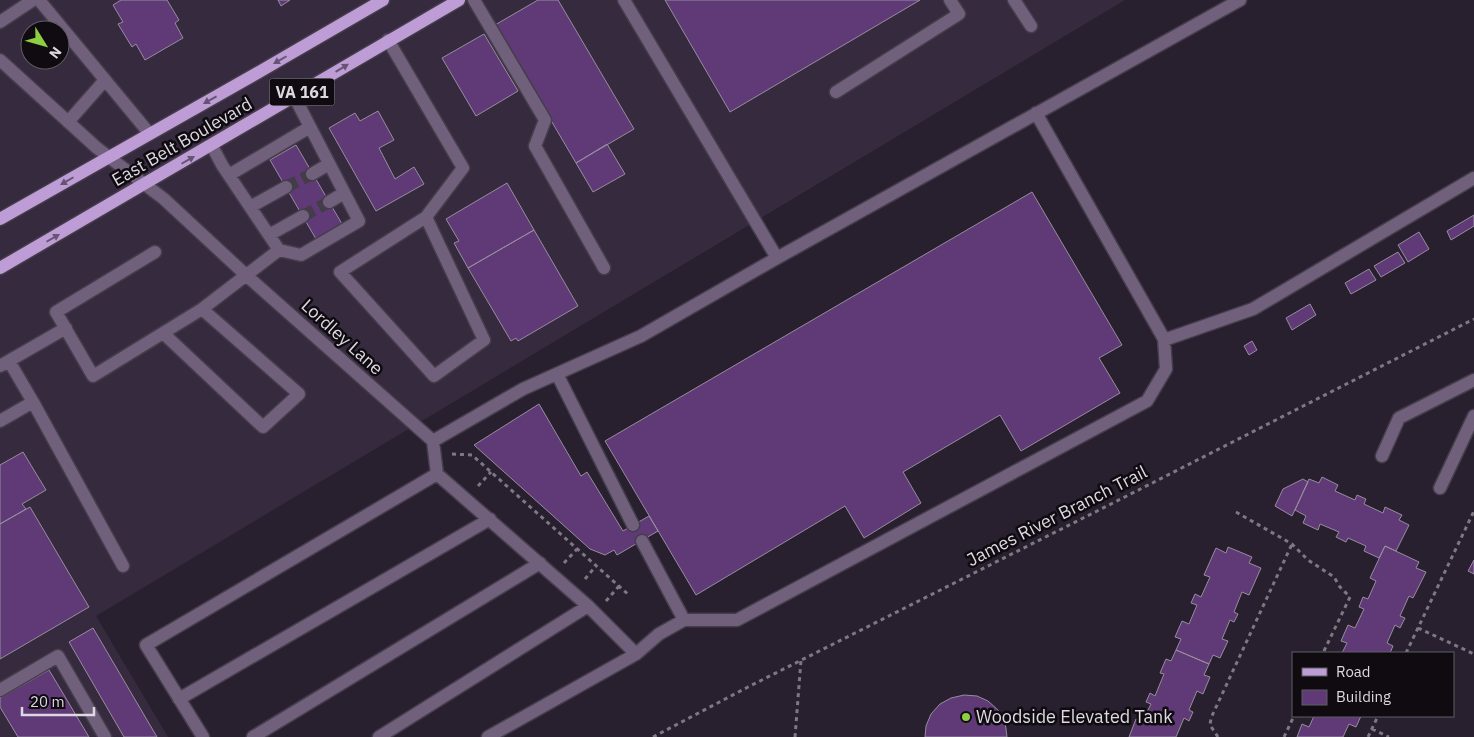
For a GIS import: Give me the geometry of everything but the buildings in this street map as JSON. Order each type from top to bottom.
[{"type":"main road","name":"East Belt Boulevard","points":[[0,268],[212,146],[388,40],[459,0]]},
{"type":"main road","name":"East Belt Boulevard","points":[[0,219],[252,76],[378,1]]},
{"type":"street","points":[[0,22],[33,0]]},
{"type":"street","points":[[39,0],[150,134]]},
{"type":"street","points":[[474,0],[545,120],[534,146],[604,268]]},
{"type":"street","points":[[624,0],[777,258]]},
{"type":"street","points":[[836,92],[959,14],[950,0]]},
{"type":"street","points":[[1014,0],[1030,26]]},
{"type":"street","points":[[636,654],[588,606],[437,474],[433,441],[524,389],[641,336],[1240,0]]},
{"type":"street","points":[[388,40],[463,168],[426,217],[340,272],[434,376],[484,340],[426,217]]},
{"type":"street","name":"Lordley Lane","points":[[0,60],[109,157],[146,184],[433,441]]},
{"type":"street","points":[[68,122],[105,80]]},
{"type":"street","points":[[212,146],[279,250],[300,255],[358,221],[294,96]]},
{"type":"street","points":[[488,737],[636,654],[659,634],[684,620],[737,620],[1147,400],[1166,369],[1164,340],[1036,113]]},
{"type":"street","points":[[229,175],[310,127]]},
{"type":"street","points":[[312,174],[329,164]]},
{"type":"street","points":[[1164,340],[1253,309],[1474,178]]},
{"type":"street","points":[[250,207],[286,187]]},
{"type":"street","points":[[328,202],[344,193]]},
{"type":"street","points":[[269,235],[303,216]]},
{"type":"street","points":[[155,252],[56,312],[93,376],[202,309],[279,250]]},
{"type":"street","points":[[163,333],[263,427],[299,394],[202,309]]},
{"type":"street","points":[[66,328],[5,363],[33,402],[123,566]]},
{"type":"street","points":[[557,374],[633,525]]},
{"type":"street","points":[[1382,456],[1399,418],[1474,380]]},
{"type":"street","points":[[0,421],[33,402]]},
{"type":"street","points":[[1440,488],[1474,416]]},
{"type":"street","points":[[203,737],[146,645],[437,474]]},
{"type":"street","points":[[180,699],[490,519]]},
{"type":"street","points":[[642,541],[684,620]]},
{"type":"street","points":[[253,737],[540,563]]},
{"type":"street","points":[[379,737],[588,606]]},
{"type":"street","points":[[0,690],[58,656],[105,737]]},
{"type":"path","name":"James River Branch Trail","points":[[653,737],[1474,319]]},
{"type":"path","points":[[451,454],[472,455],[630,596]]},
{"type":"path","points":[[475,489],[491,472]]},
{"type":"path","points":[[1406,652],[1474,511]]},
{"type":"path","points":[[1236,512],[1292,544],[1308,560],[1334,577],[1340,587],[1350,597],[1323,652]]},
{"type":"path","points":[[1218,737],[1210,725],[1210,718],[1292,544]]},
{"type":"path","points":[[580,585],[596,566]]},
{"type":"path","points":[[602,605],[619,586]]},
{"type":"path","points":[[1418,628],[1474,654]]},
{"type":"path","points":[[795,737],[802,660]]},
{"type":"path","points":[[1284,737],[1294,717]]},
{"type":"path","points":[[1368,737],[1378,717]]},
{"type":"path","points":[[1372,729],[1389,737]]},
{"type":"shaded area","points":[[0,0],[1125,0],[96,616],[168,737],[0,737]]},
{"type":"tunnel","points":[[286,187],[312,174]]},
{"type":"tunnel","points":[[303,216],[329,202]]},
{"type":"place","name":"Woodside Elevated Tank","points":[[966,717]]}]
